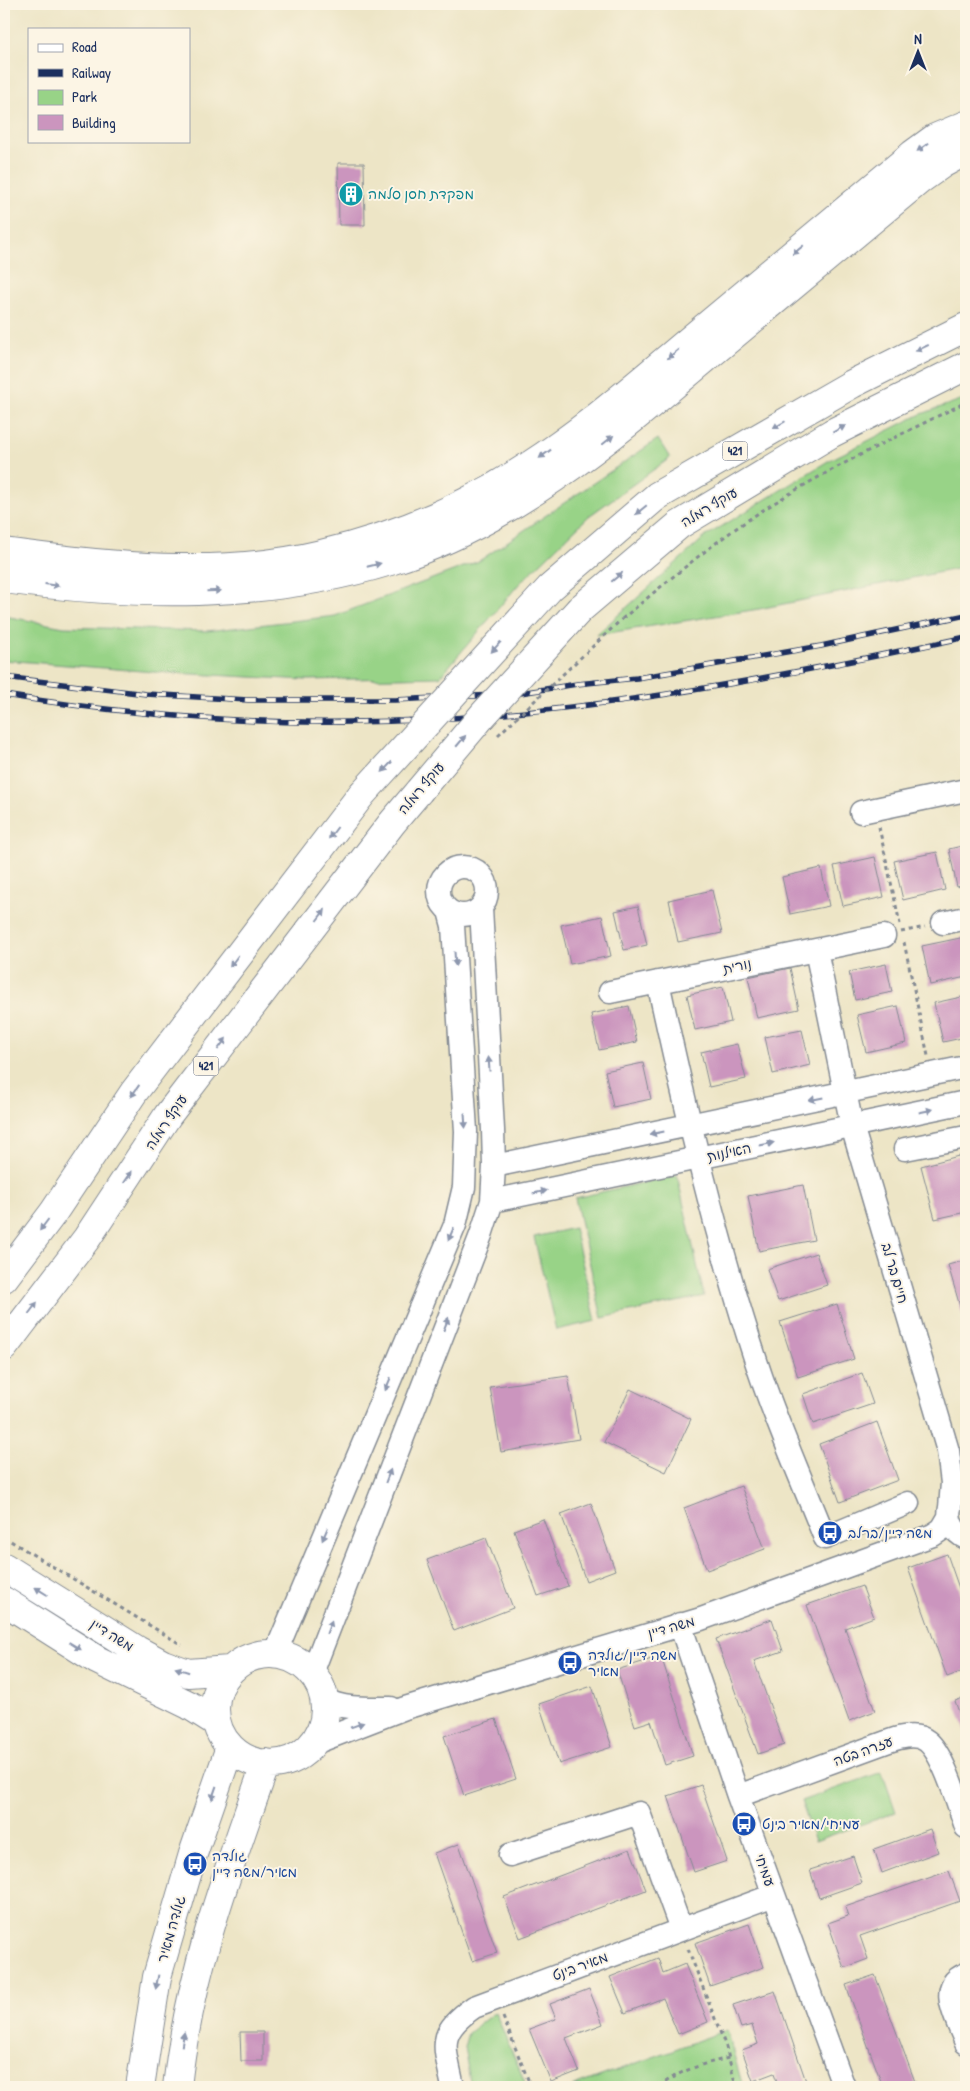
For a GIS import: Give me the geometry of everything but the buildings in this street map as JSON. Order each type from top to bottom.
[{"type":"main road","points":[[4,552],[81,562],[166,567],[245,565],[319,555],[381,538],[458,506],[527,467],[597,417],[913,154],[934,138],[966,125]]},
{"type":"main road","points":[[4,579],[69,588],[156,593],[238,590],[316,580],[372,566],[391,561],[463,532],[534,493],[605,443],[921,179],[942,164],[966,151]]},
{"type":"main road","name":"421","points":[[4,1278],[53,1213],[134,1092],[362,794],[550,588],[658,496],[852,384],[966,327]]},
{"type":"main road","name":"עוקף רמלה","points":[[4,1347],[87,1238],[168,1115],[419,791],[483,715],[580,609],[679,524],[832,433],[966,366]]},
{"type":"main road","name":"משה דיין","points":[[4,1568],[137,1650],[164,1664],[188,1673],[230,1670]]},
{"type":"main road","name":"משה דיין","points":[[4,1601],[97,1660],[189,1705],[216,1722]]},
{"type":"main road","points":[[259,1654],[275,1654],[289,1657],[301,1663],[312,1673],[320,1685],[324,1699],[325,1715],[321,1730],[312,1744],[299,1756],[283,1762],[266,1764],[241,1756],[230,1747],[221,1735],[216,1722],[216,1695],[221,1683],[230,1670],[244,1660],[259,1654]]},
{"type":"main road","name":"גולדה מאיר","points":[[140,2087],[157,1977],[193,1854],[230,1747]]},
{"type":"main road","points":[[177,2087],[180,2052],[192,1987],[230,1865],[266,1764]]},
{"type":"street","points":[[860,812],[966,790]]},
{"type":"street","points":[[275,1654],[455,1224],[464,1187],[466,1131],[453,926],[450,911],[440,899],[440,883],[450,871],[465,867],[479,873],[487,886],[488,894],[481,908],[494,1166],[492,1201],[481,1235],[312,1673]]},
{"type":"street","points":[[450,911],[466,915],[481,908]]},
{"type":"street","points":[[943,923],[966,918]]},
{"type":"street","name":"נורית","points":[[610,992],[884,936]]},
{"type":"street","points":[[816,950],[845,1093]]},
{"type":"street","points":[[658,982],[689,1126],[727,1265],[758,1367],[824,1538],[908,1503]]},
{"type":"street","points":[[494,1166],[966,1067]]},
{"type":"street","name":"חיים בר לב","points":[[845,1093],[852,1126],[948,1451],[956,1524]]},
{"type":"street","name":"האילנות","points":[[492,1201],[966,1102]]},
{"type":"street","points":[[905,1149],[966,1137]]},
{"type":"street","name":"חיים בר לב","points":[[948,1451],[966,1476]]},
{"type":"street","name":"משה דיין","points":[[312,1744],[405,1708],[701,1619],[933,1535],[942,1529],[956,1524],[958,1495],[966,1491]]},
{"type":"street","name":"עמיחי","points":[[680,1624],[738,1796],[844,2087]]},
{"type":"street","name":"משה דיין","points":[[324,1699],[335,1704],[349,1706],[405,1708]]},
{"type":"street","name":"עזרה בטה","points":[[738,1796],[889,1741],[902,1737],[913,1737],[927,1741],[942,1763],[966,1827]]},
{"type":"street","points":[[510,1856],[639,1813],[681,1930]]},
{"type":"street","name":"מאיר בינט","points":[[453,2087],[444,2046],[449,2029],[460,2017],[474,2007],[774,1895]]},
{"type":"street","points":[[966,1974],[956,1978],[949,1987],[949,1998],[966,2043]]},
{"type":"path","points":[[493,740],[622,619],[688,564],[748,520],[832,471],[966,402]]},
{"type":"path","points":[[884,936],[943,923]]},
{"type":"path","points":[[4,1537],[188,1649]]},
{"type":"path","points":[[681,1930],[729,2058],[736,2087]]},
{"type":"path","points":[[495,1998],[531,2087]]},
{"type":"path","points":[[659,2087],[673,2076],[696,2065],[729,2058]]},
{"type":"path","points":[[673,2076],[678,2087]]},
{"type":"green space","points":[[966,398],[966,567],[759,609],[596,635],[706,536],[828,461],[919,415]]},
{"type":"green space","points":[[658,439],[670,458],[589,516],[519,584],[440,677],[307,680],[154,672],[4,660],[4,616],[64,627],[207,631],[335,616],[479,561]]},
{"type":"green space","points":[[677,1175],[704,1296],[602,1318],[575,1198]]},
{"type":"green space","points":[[574,1228],[596,1321],[556,1330],[534,1237]]},
{"type":"green space","points":[[882,1772],[896,1812],[815,1841],[801,1801]]},
{"type":"green space","points":[[495,2012],[527,2087],[471,2087],[464,2047],[468,2033]]},
{"type":"green space","points":[[727,2030],[743,2087],[571,2087]]},
{"type":"railway","points":[[4,677],[146,694],[248,700],[395,700],[514,694],[577,684],[637,678],[821,646],[966,615]]},
{"type":"railway","points":[[4,695],[132,712],[219,719],[306,722],[427,720],[582,706],[659,695],[813,669],[966,637]]},
{"type":"place","name":"מפקדת חסן סלמה","points":[[351,194]]},
{"type":"place","name":"משה דיין/ברלב","points":[[830,1533]]},
{"type":"place","name":"משה דיין/גולדה מאיר","points":[[570,1663]]},
{"type":"place","name":"עמיחי/מאיר בינט","points":[[744,1824]]},
{"type":"place","name":"גולדה מאיר/משה דיין","points":[[195,1864]]}]
